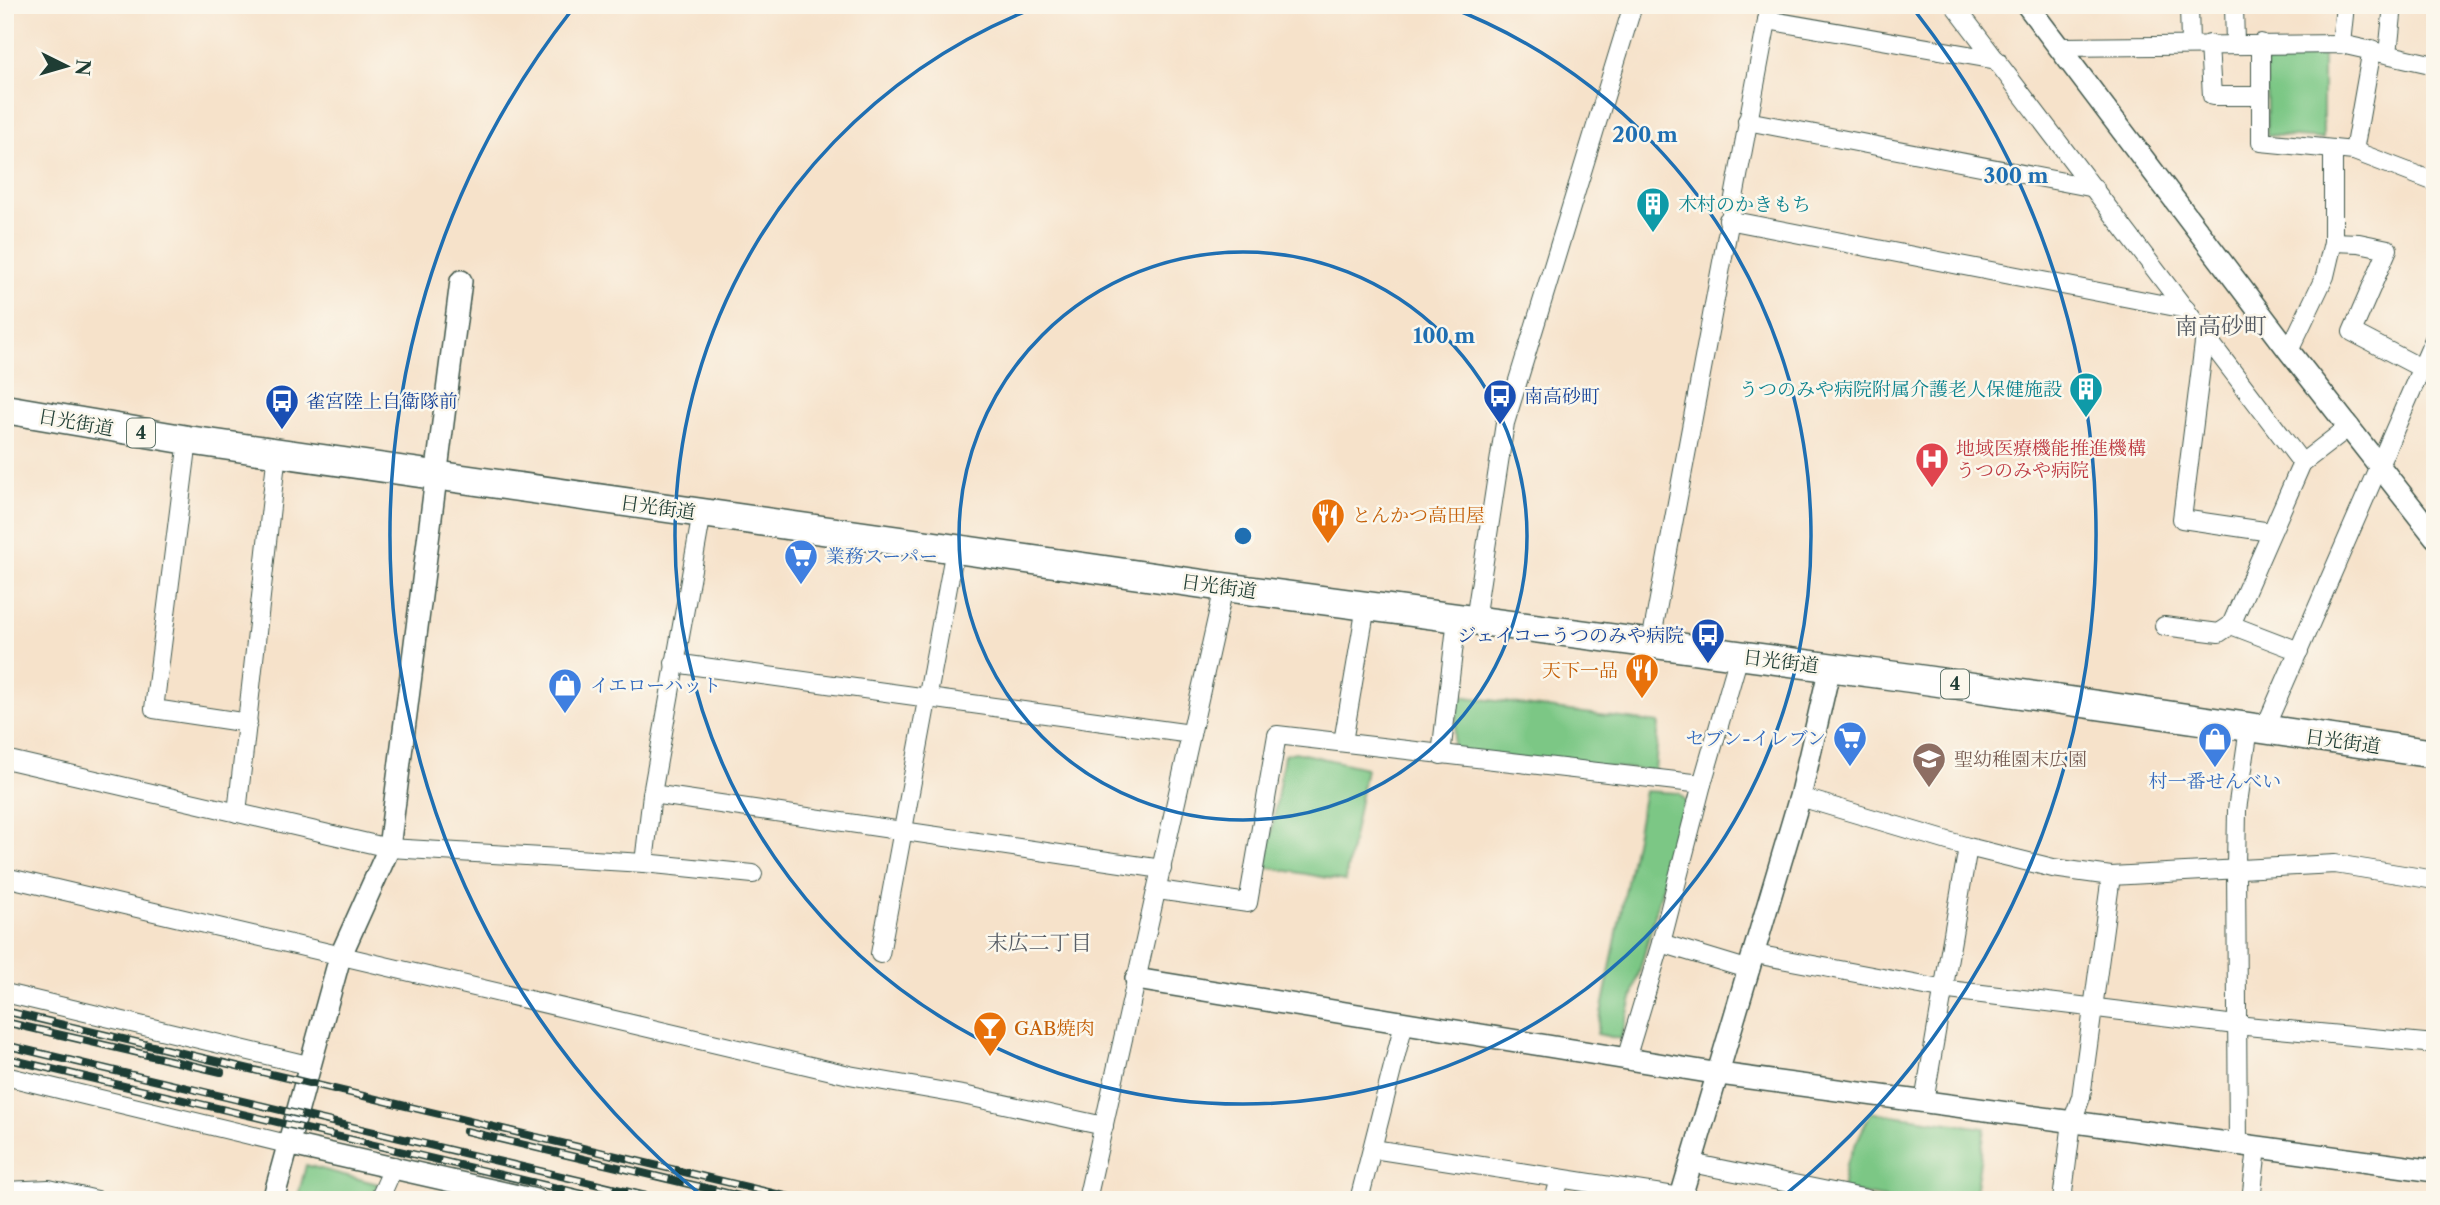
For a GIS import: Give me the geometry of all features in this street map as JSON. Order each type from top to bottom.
[{"type":"highway","name":"日光街道","points":[[5,408],[188,440],[1224,587],[1830,667],[2435,754]]},
{"type":"street","points":[[1441,755],[1505,424],[1633,5]]},
{"type":"street","points":[[1954,5],[2302,463]]},
{"type":"street","points":[[2027,5],[2289,351],[2435,537]]},
{"type":"street","points":[[2189,5],[2190,45]]},
{"type":"street","points":[[2234,5],[2235,44]]},
{"type":"street","points":[[2341,44],[2345,5]]},
{"type":"street","points":[[2354,150],[2393,5]]},
{"type":"street","points":[[1651,642],[1728,220],[1769,13],[1997,60]]},
{"type":"street","points":[[2261,43],[2261,142],[2354,150],[2435,182]]},
{"type":"street","points":[[2209,44],[2212,96],[2261,96]]},
{"type":"street","points":[[2060,47],[2341,44],[2435,65]]},
{"type":"street","points":[[1748,121],[2095,188]]},
{"type":"street","points":[[2289,351],[2325,276],[2333,242],[2333,149]]},
{"type":"street","points":[[1728,220],[2186,309]]},
{"type":"street","points":[[2333,242],[2359,243],[2389,249],[2352,332],[2421,368]]},
{"type":"street","points":[[273,1200],[340,957],[389,848],[461,281]]},
{"type":"street","points":[[2205,335],[2182,519],[2271,532]]},
{"type":"street","points":[[2251,1200],[2236,1025],[2237,810],[2256,729],[2299,652],[2435,337]]},
{"type":"street","points":[[2164,626],[2220,633],[2231,625],[2302,463],[2350,426]]},
{"type":"street","points":[[188,440],[154,709],[248,723]]},
{"type":"street","points":[[237,813],[277,452]]},
{"type":"street","points":[[644,863],[652,794],[702,513]]},
{"type":"street","points":[[880,954],[955,549]]},
{"type":"street","points":[[1087,1200],[1224,587]]},
{"type":"street","points":[[1343,743],[1366,606]]},
{"type":"street","points":[[2231,625],[2299,652]]},
{"type":"street","points":[[1626,1059],[1661,943],[1702,784],[1739,656]]},
{"type":"street","points":[[674,663],[1191,734]]},
{"type":"street","points":[[1373,1149],[1560,1179],[1642,1196],[1681,1198],[1720,1074],[1800,797],[1830,667]]},
{"type":"street","points":[[1158,890],[1248,903],[1277,735],[1702,784]]},
{"type":"street","points":[[5,759],[389,848],[644,863],[753,874]]},
{"type":"street","points":[[652,794],[1162,869]]},
{"type":"street","points":[[1800,797],[1968,847],[2053,868],[2111,876],[2236,867],[2335,864],[2435,880]]},
{"type":"street","points":[[1924,1102],[1941,989],[1968,847]]},
{"type":"street","points":[[2062,1200],[2072,1122],[2081,1097],[2111,876]]},
{"type":"street","points":[[5,877],[849,1075],[962,1094],[1104,1126]]},
{"type":"street","points":[[1661,943],[1753,962],[1941,989],[2236,1025],[2435,1044]]},
{"type":"street","points":[[1136,979],[1720,1074],[2435,1171]]},
{"type":"street","points":[[5,993],[309,1065]]},
{"type":"street","points":[[1359,1200],[1404,1023]]},
{"type":"street","points":[[5,1076],[394,1167],[495,1196],[536,1200]]},
{"type":"street","points":[[1691,1163],[1871,1200]]},
{"type":"street","points":[[379,1200],[394,1167]]},
{"type":"street","points":[[1554,1200],[1560,1179]]},
{"type":"street","points":[[5,1191],[49,1189],[97,1200]]},
{"type":"green space","points":[[2323,49],[2323,139],[2267,135],[2266,50]]},
{"type":"green space","points":[[1459,696],[1659,723],[1655,771],[1452,753]]},
{"type":"green space","points":[[1295,752],[1366,768],[1345,881],[1266,867],[1284,755]]},
{"type":"green space","points":[[1645,791],[1679,793],[1686,801],[1621,1039],[1597,1034]]},
{"type":"green space","points":[[1871,1112],[1985,1128],[1974,1200],[1895,1200],[1842,1190],[1846,1164]]},
{"type":"green space","points":[[306,1165],[378,1184],[372,1200],[297,1200]]},
{"type":"railway","points":[[5,1011],[802,1200]]},
{"type":"railway","points":[[5,1022],[221,1072]]},
{"type":"railway","points":[[5,1045],[663,1200]]},
{"type":"railway","points":[[5,1058],[608,1200]]},
{"type":"railway","points":[[466,1131],[756,1200]]},
{"type":"place","name":"木村のかきもち","points":[[1653,234]]},
{"type":"place","name":"うつのみや病院附属介護老人保健施設","points":[[2086,419]]},
{"type":"place","name":"南高砂町","points":[[1500,426]]},
{"type":"place","name":"雀宮陸上自衛隊前","points":[[282,431]]},
{"type":"place","name":"地域医療機能推進機構 うつのみや病院","points":[[1932,489]]},
{"type":"place","name":"とんかつ高田屋","points":[[1328,545]]},
{"type":"place","name":"業務スーパー","points":[[801,586]]},
{"type":"place","name":"ジェイコーうつのみや病院","points":[[1708,665]]},
{"type":"place","name":"天下一品","points":[[1642,700]]},
{"type":"place","name":"イエローハット","points":[[565,715]]},
{"type":"place","name":"セブン-イレブン","points":[[1850,768]]},
{"type":"place","name":"村一番せんべい","points":[[2215,769]]},
{"type":"place","name":"聖幼稚園末広園","points":[[1929,789]]},
{"type":"place","name":"GAB焼肉","points":[[990,1058]]},
{"type":"district","name":"南高砂町","points":[[2221,326]]},
{"type":"district","name":"末広二丁目","points":[[1039,943]]}]
